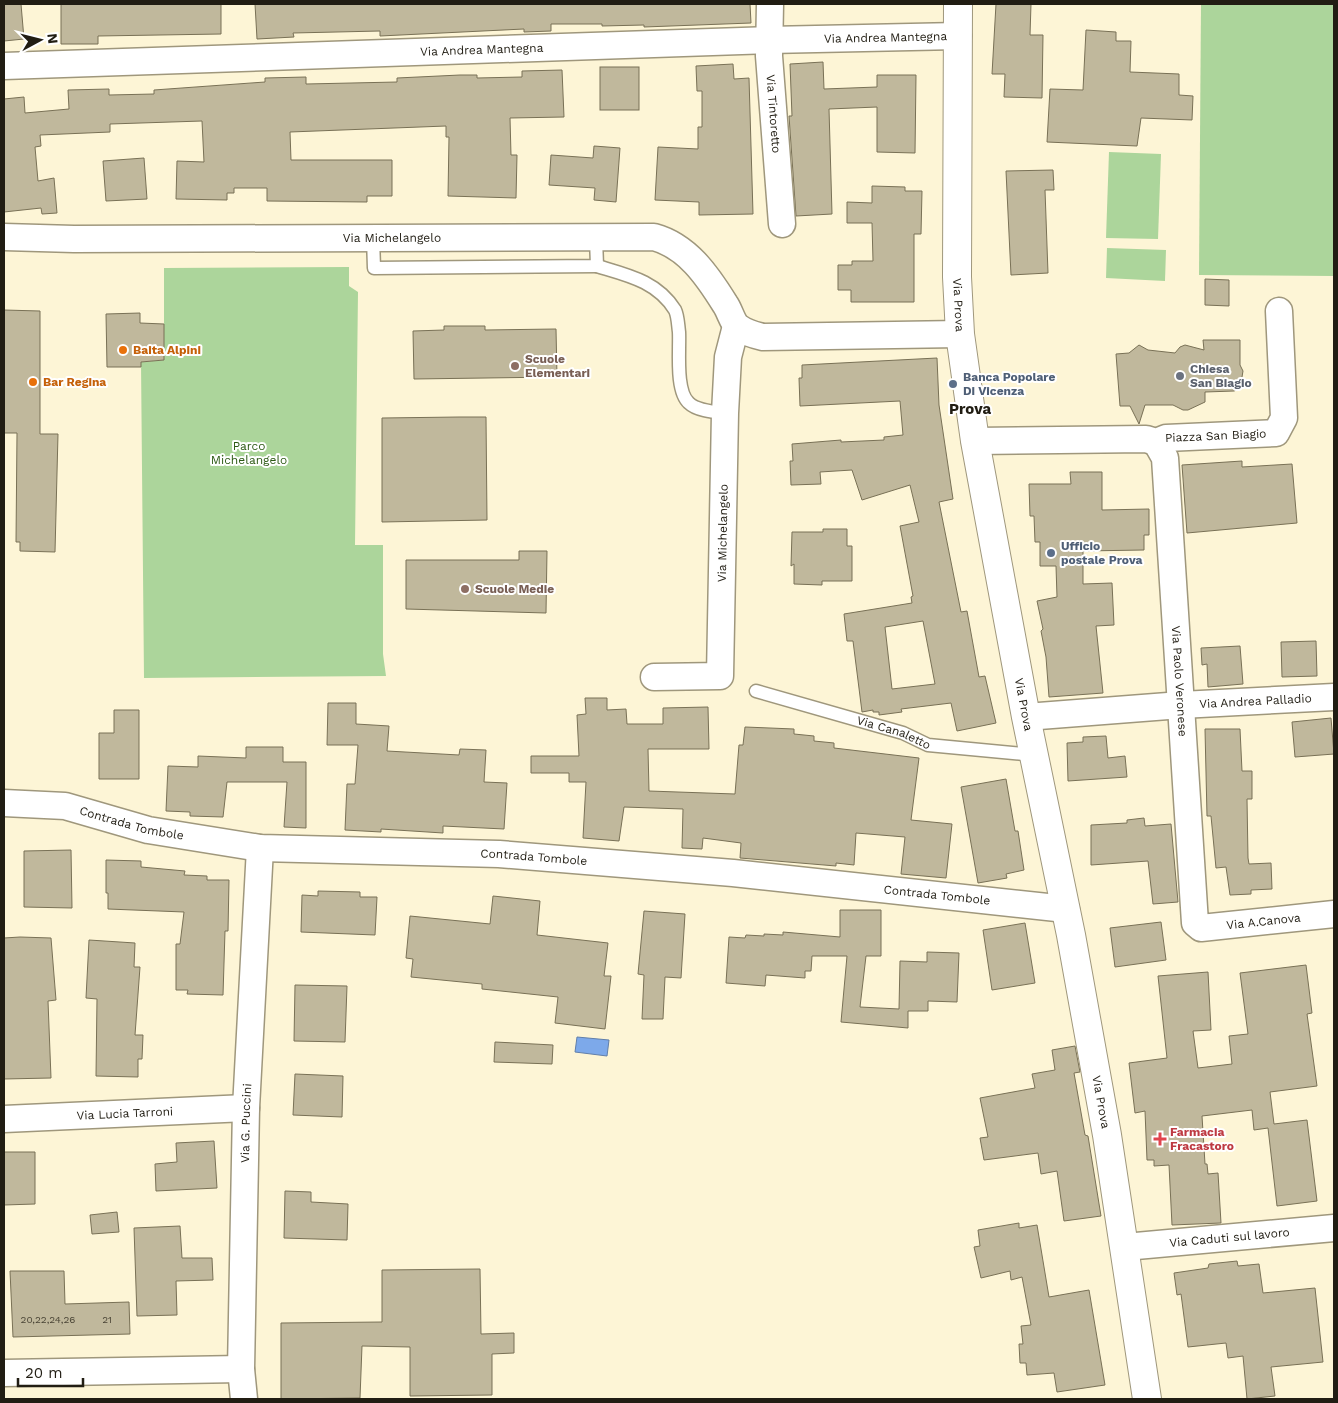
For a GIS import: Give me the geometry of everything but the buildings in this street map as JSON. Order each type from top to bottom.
[{"type":"main road","name":"Via Prova","points":[[958,4],[957,277],[960,334],[975,441],[1026,717],[1066,909],[1107,1134],[1147,1399]]},
{"type":"street","name":"Via Tintoretto","points":[[770,4],[769,40],[782,224]]},
{"type":"street","name":"Via Andrea Mantegna","points":[[4,66],[769,40],[958,36]]},
{"type":"street","name":"Via Michelangelo","points":[[4,237],[74,239],[654,237],[670,242],[686,253],[707,279],[726,305],[736,326],[728,357],[725,413],[720,676],[654,677]]},
{"type":"street","name":"Piazza San Biagio","points":[[975,441],[1146,439],[1156,442],[1166,438],[1276,433],[1284,418],[1278,311]]},
{"type":"street","points":[[736,326],[748,334],[763,337],[960,334]]},
{"type":"street","name":"Via Paolo Veronese","points":[[1156,442],[1165,458],[1195,923]]},
{"type":"street","name":"Via Andrea Palladio","points":[[1026,717],[1181,705],[1334,697]]},
{"type":"street","name":"Contrada Tombole","points":[[4,803],[65,806],[148,830],[260,848],[498,854],[733,873],[1066,909]]},
{"type":"street","name":"Via G. Puccini","points":[[244,1399],[241,1369],[246,1108],[260,848]]},
{"type":"street","name":"Via A.Canova","points":[[1195,923],[1201,928],[1334,920]]},
{"type":"street","name":"Via Lucia Tarroni","points":[[4,1119],[246,1108]]},
{"type":"street","name":"Via Caduti sul lavoro","points":[[1125,1247],[1334,1228]]},
{"type":"street","points":[[4,1373],[241,1369]]},
{"type":"lane","points":[[372,238],[374,268],[596,266],[647,283],[659,291],[676,311],[680,354],[680,381],[689,404],[709,411],[725,413]]},
{"type":"lane","points":[[596,238],[596,266]]},
{"type":"lane","name":"Via Canaletto","points":[[756,691],[903,733],[928,745],[1034,755]]},
{"type":"green space","points":[[1201,4],[1334,4],[1334,276],[1199,275]]},
{"type":"green space","points":[[1109,152],[1161,154],[1158,239],[1106,238]]},
{"type":"green space","points":[[1107,248],[1166,250],[1165,281],[1106,278]]},
{"type":"green space","name":"Parco Michelangelo","points":[[349,267],[349,286],[358,292],[355,545],[383,545],[383,654],[386,676],[144,678],[141,362],[164,360],[164,268]]},
{"type":"water","points":[[577,1037],[609,1040],[607,1056],[575,1052]]},
{"type":"place","name":"Baita Alpini","points":[[123,350]]},
{"type":"place","name":"Scuole Elementari","points":[[515,366]]},
{"type":"place","name":"Chiesa San Biagio","points":[[1180,376]]},
{"type":"place","name":"Bar Regina","points":[[33,382]]},
{"type":"place","name":"Banca Popolare Di Vicenza","points":[[953,384]]},
{"type":"place","name":"Ufficio postale Prova","points":[[1051,553]]},
{"type":"place","name":"Scuole Medie","points":[[465,589]]},
{"type":"place","name":"Farmacia Fracastoro","points":[[1160,1139]]},
{"type":"district","name":"Prova","points":[[970,409]]}]
